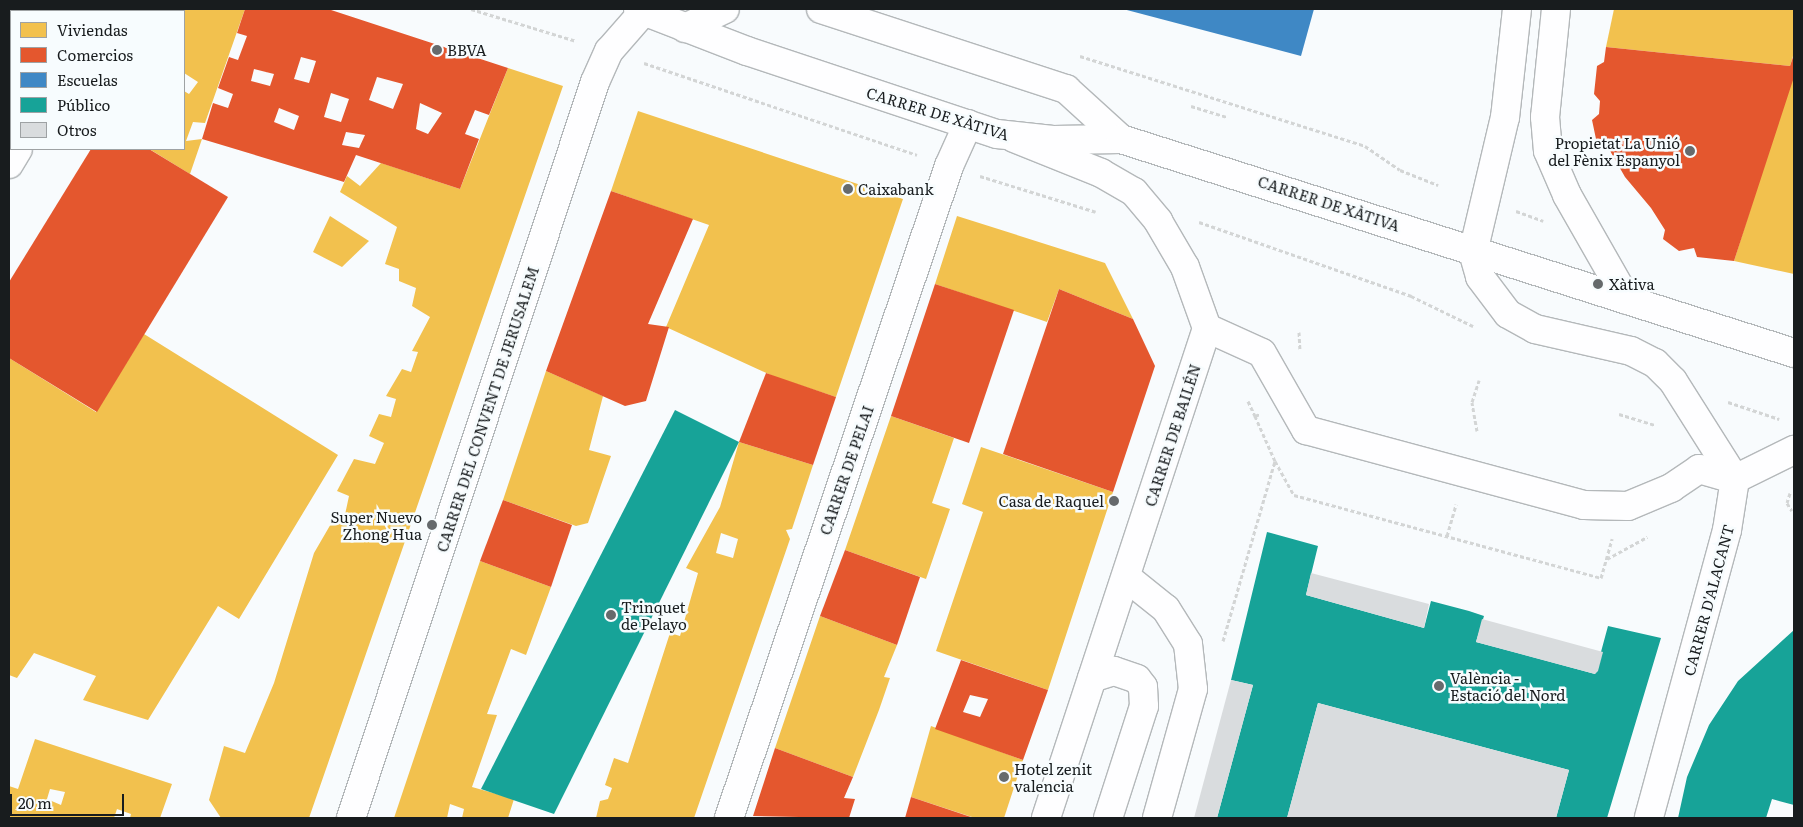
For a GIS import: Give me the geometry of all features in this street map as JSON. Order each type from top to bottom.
[{"type":"street","points":[[685,28],[725,9]]},
{"type":"street","points":[[821,9],[1066,89],[1121,139]]},
{"type":"street","points":[[1517,9],[1505,116],[1473,252],[1480,278],[1508,314],[1558,337],[1631,351],[1655,363],[1681,393],[1734,479]]},
{"type":"street","points":[[1556,9],[1545,116],[1548,151],[1567,195],[1627,300]]},
{"type":"street","name":"CARRER DEL CONVENT DE JERUSALEM","points":[[351,818],[609,51],[641,10]]},
{"type":"street","name":"CARRER DE XÀTIVA","points":[[641,10],[685,28],[1011,137],[1121,139],[1794,353]]},
{"type":"street","name":"CARRER DE PELAI","points":[[729,818],[949,166],[968,124]]},
{"type":"street","points":[[1011,137],[1101,173],[1134,192],[1158,221],[1185,267],[1207,328],[1262,353],[1306,430],[1584,505],[1628,506],[1671,488],[1699,469],[1734,479],[1794,450]]},
{"type":"street","points":[[9,164],[17,150]]},
{"type":"street","name":"CARRER DE BAILÉN","points":[[1046,818],[1207,328]]},
{"type":"street","name":"CARRER D'ALACANT","points":[[1650,818],[1727,530],[1734,479]]},
{"type":"street","points":[[1126,576],[1166,609],[1188,644],[1193,689],[1157,818]]},
{"type":"street","points":[[1092,678],[1114,671],[1137,679],[1143,687],[1144,706],[1108,818]]},
{"type":"path","points":[[471,9],[609,51],[949,166],[1105,214]]},
{"type":"path","points":[[1074,54],[1365,146],[1400,170],[1438,185]]},
{"type":"path","points":[[1191,106],[1227,117]]},
{"type":"path","points":[[1511,209],[1553,224]]},
{"type":"path","points":[[1158,221],[1195,221],[1362,280]]},
{"type":"path","points":[[1477,431],[1472,402],[1479,380]]},
{"type":"path","points":[[1269,409],[1255,416],[1275,461],[1294,494],[1601,578],[1615,529]]},
{"type":"path","points":[[1619,414],[1655,425]]},
{"type":"path","points":[[1222,643],[1275,461]]},
{"type":"path","points":[[1790,493],[1787,503],[1792,511]]},
{"type":"path","points":[[1448,536],[1457,500]]},
{"type":"building: Viviendas","points":[[173,9],[245,9],[205,123],[193,122],[186,141],[202,139],[190,174],[151,150],[185,150],[185,92],[189,94],[198,82],[185,74],[185,10]]},
{"type":"building: Viviendas","points":[[1614,9],[1794,9],[1794,53],[1790,66],[1606,47]]},
{"type":"building: Viviendas","points":[[508,68],[563,86],[309,818],[221,818],[209,800],[224,746],[245,753],[274,683],[314,553],[332,522],[343,524],[349,496],[337,491],[354,459],[375,464],[384,443],[369,436],[379,414],[391,417],[396,399],[386,396],[402,369],[411,372],[418,352],[412,351],[430,317],[412,306],[416,288],[399,281],[399,269],[385,264],[397,227],[340,192],[347,176],[360,186],[381,163],[460,189]]},
{"type":"building: Viviendas","points":[[1792,76],[1794,77],[1794,274],[1734,261]]},
{"type":"building: Viviendas","points":[[638,111],[903,199],[836,397],[775,377],[666,327],[709,225],[611,191]]},
{"type":"building: Viviendas","points":[[330,216],[369,241],[342,267],[313,252]]},
{"type":"building: Viviendas","points":[[957,216],[1105,263],[1133,319],[1059,289],[1047,322],[935,284]]},
{"type":"building: Viviendas","points":[[144,334],[338,455],[239,619],[218,606],[148,720],[83,700],[96,676],[34,653],[17,678],[9,675],[9,358],[96,412]]},
{"type":"building: Viviendas","points":[[546,371],[603,396],[589,450],[611,456],[588,523],[576,526],[503,500]]},
{"type":"building: Viviendas","points":[[891,416],[954,438],[932,503],[950,509],[926,579],[845,550]]},
{"type":"building: Viviendas","points":[[739,442],[813,465],[792,529],[786,530],[790,539],[694,818],[596,818],[600,801],[608,799],[612,788],[605,785],[614,758],[628,763],[670,633],[680,636],[698,573],[686,568],[720,507]],"holes":[[[721,533],[738,539],[733,558],[716,553]]]},
{"type":"building: Viviendas","points":[[981,447],[1113,492],[1048,690],[936,651],[983,512],[962,504]]},
{"type":"building: Viviendas","points":[[480,561],[551,587],[526,655],[511,649],[487,714],[497,715],[472,787],[514,799],[508,818],[462,818],[464,809],[450,804],[447,818],[394,818]]},
{"type":"building: Viviendas","points":[[820,616],[897,645],[884,677],[890,678],[853,777],[775,748]]},
{"type":"building: Viviendas","points":[[931,726],[1023,760],[1004,818],[975,818],[911,797]]},
{"type":"building: Viviendas","points":[[35,739],[172,784],[160,818],[130,818],[131,814],[117,809],[114,818],[9,818],[9,786],[18,789]],"holes":[[[50,789],[65,792],[61,805],[47,799]]]},
{"type":"building: Comercios","points":[[245,9],[328,9],[508,68],[489,115],[475,110],[465,134],[479,139],[460,189],[356,155],[344,182],[202,139],[213,103],[228,108],[233,94],[218,88],[229,57],[238,60],[247,36],[237,33]],"holes":[[[301,57],[316,61],[309,83],[294,79]],[[254,69],[274,74],[270,86],[251,81]],[[377,77],[403,84],[393,109],[369,100]],[[331,93],[349,99],[341,122],[324,117]],[[420,103],[442,113],[428,134],[416,129]],[[279,108],[299,116],[294,130],[274,122]],[[346,132],[365,135],[359,148],[342,145]]]},
{"type":"building: Comercios","name":"Propietat La Unió del Fènix Espanyol","points":[[1606,47],[1790,66],[1794,54],[1794,77],[1734,261],[1697,257],[1694,248],[1679,251],[1663,239],[1665,230],[1651,208],[1625,177],[1605,142],[1596,139],[1592,120],[1599,114],[1600,101],[1594,94],[1597,66],[1604,62]]},
{"type":"building: Comercios","points":[[90,150],[151,150],[228,197],[97,412],[9,358],[9,282]]},
{"type":"building: Comercios","points":[[611,191],[693,219],[648,324],[669,327],[646,401],[625,406],[546,371]]},
{"type":"building: Comercios","points":[[935,284],[1014,310],[969,443],[891,416]]},
{"type":"building: Comercios","points":[[1059,289],[1133,319],[1155,366],[1113,492],[1003,454]]},
{"type":"building: Comercios","points":[[766,373],[836,397],[813,465],[739,442]]},
{"type":"building: Comercios","points":[[503,500],[572,525],[551,587],[480,561]]},
{"type":"building: Comercios","points":[[845,550],[920,577],[897,645],[820,616]]},
{"type":"building: Comercios","points":[[961,660],[1048,690],[1023,760],[935,729]],"holes":[[[970,695],[988,699],[980,717],[963,712]]]},
{"type":"building: Comercios","points":[[775,748],[853,777],[844,798],[855,799],[849,818],[753,816]]},
{"type":"building: Comercios","points":[[911,797],[974,818],[905,818]]},
{"type":"building: Escuelas","points":[[1123,9],[1314,9],[1301,56]]},
{"type":"building: Público","name":"Trinquet de Pelayo","points":[[675,410],[739,442],[554,814],[481,789]]},
{"type":"building: Público","points":[[1267,532],[1318,546],[1306,595],[1424,628],[1431,601],[1469,611],[1484,616],[1476,642],[1595,674],[1608,626],[1661,638],[1607,818],[1556,818],[1569,770],[1318,703],[1287,818],[1217,818],[1253,685],[1231,680]]},
{"type":"building: Público","points":[[1794,630],[1794,805],[1772,799],[1766,818],[1678,818],[1687,777],[1709,725],[1738,681]]},
{"type":"building: Otros","points":[[1311,573],[1429,604],[1424,628],[1306,595]]},
{"type":"building: Otros","points":[[1482,619],[1603,652],[1598,671],[1595,674],[1476,642]]},
{"type":"building: Otros","points":[[1231,680],[1253,685],[1217,818],[1194,818]]},
{"type":"building: Otros","points":[[1318,703],[1569,770],[1556,818],[1287,818]]},
{"type":"place","name":"BBVA","points":[[437,50]]},
{"type":"place","name":"Propietat La Unió del Fènix Espanyol","points":[[1690,151]]},
{"type":"place","name":"Caixabank","points":[[848,189]]},
{"type":"place","name":"Xàtiva","points":[[1598,284]]},
{"type":"place","name":"Casa de Raquel","points":[[1114,501]]},
{"type":"place","name":"Super Nuevo Zhong Hua","points":[[432,525]]},
{"type":"place","name":"Trinquet de Pelayo","points":[[611,615]]},
{"type":"place","name":"València - Estació del Nord","points":[[1439,686]]},
{"type":"place","name":"Hotel zenit valencia","points":[[1004,777]]}]
